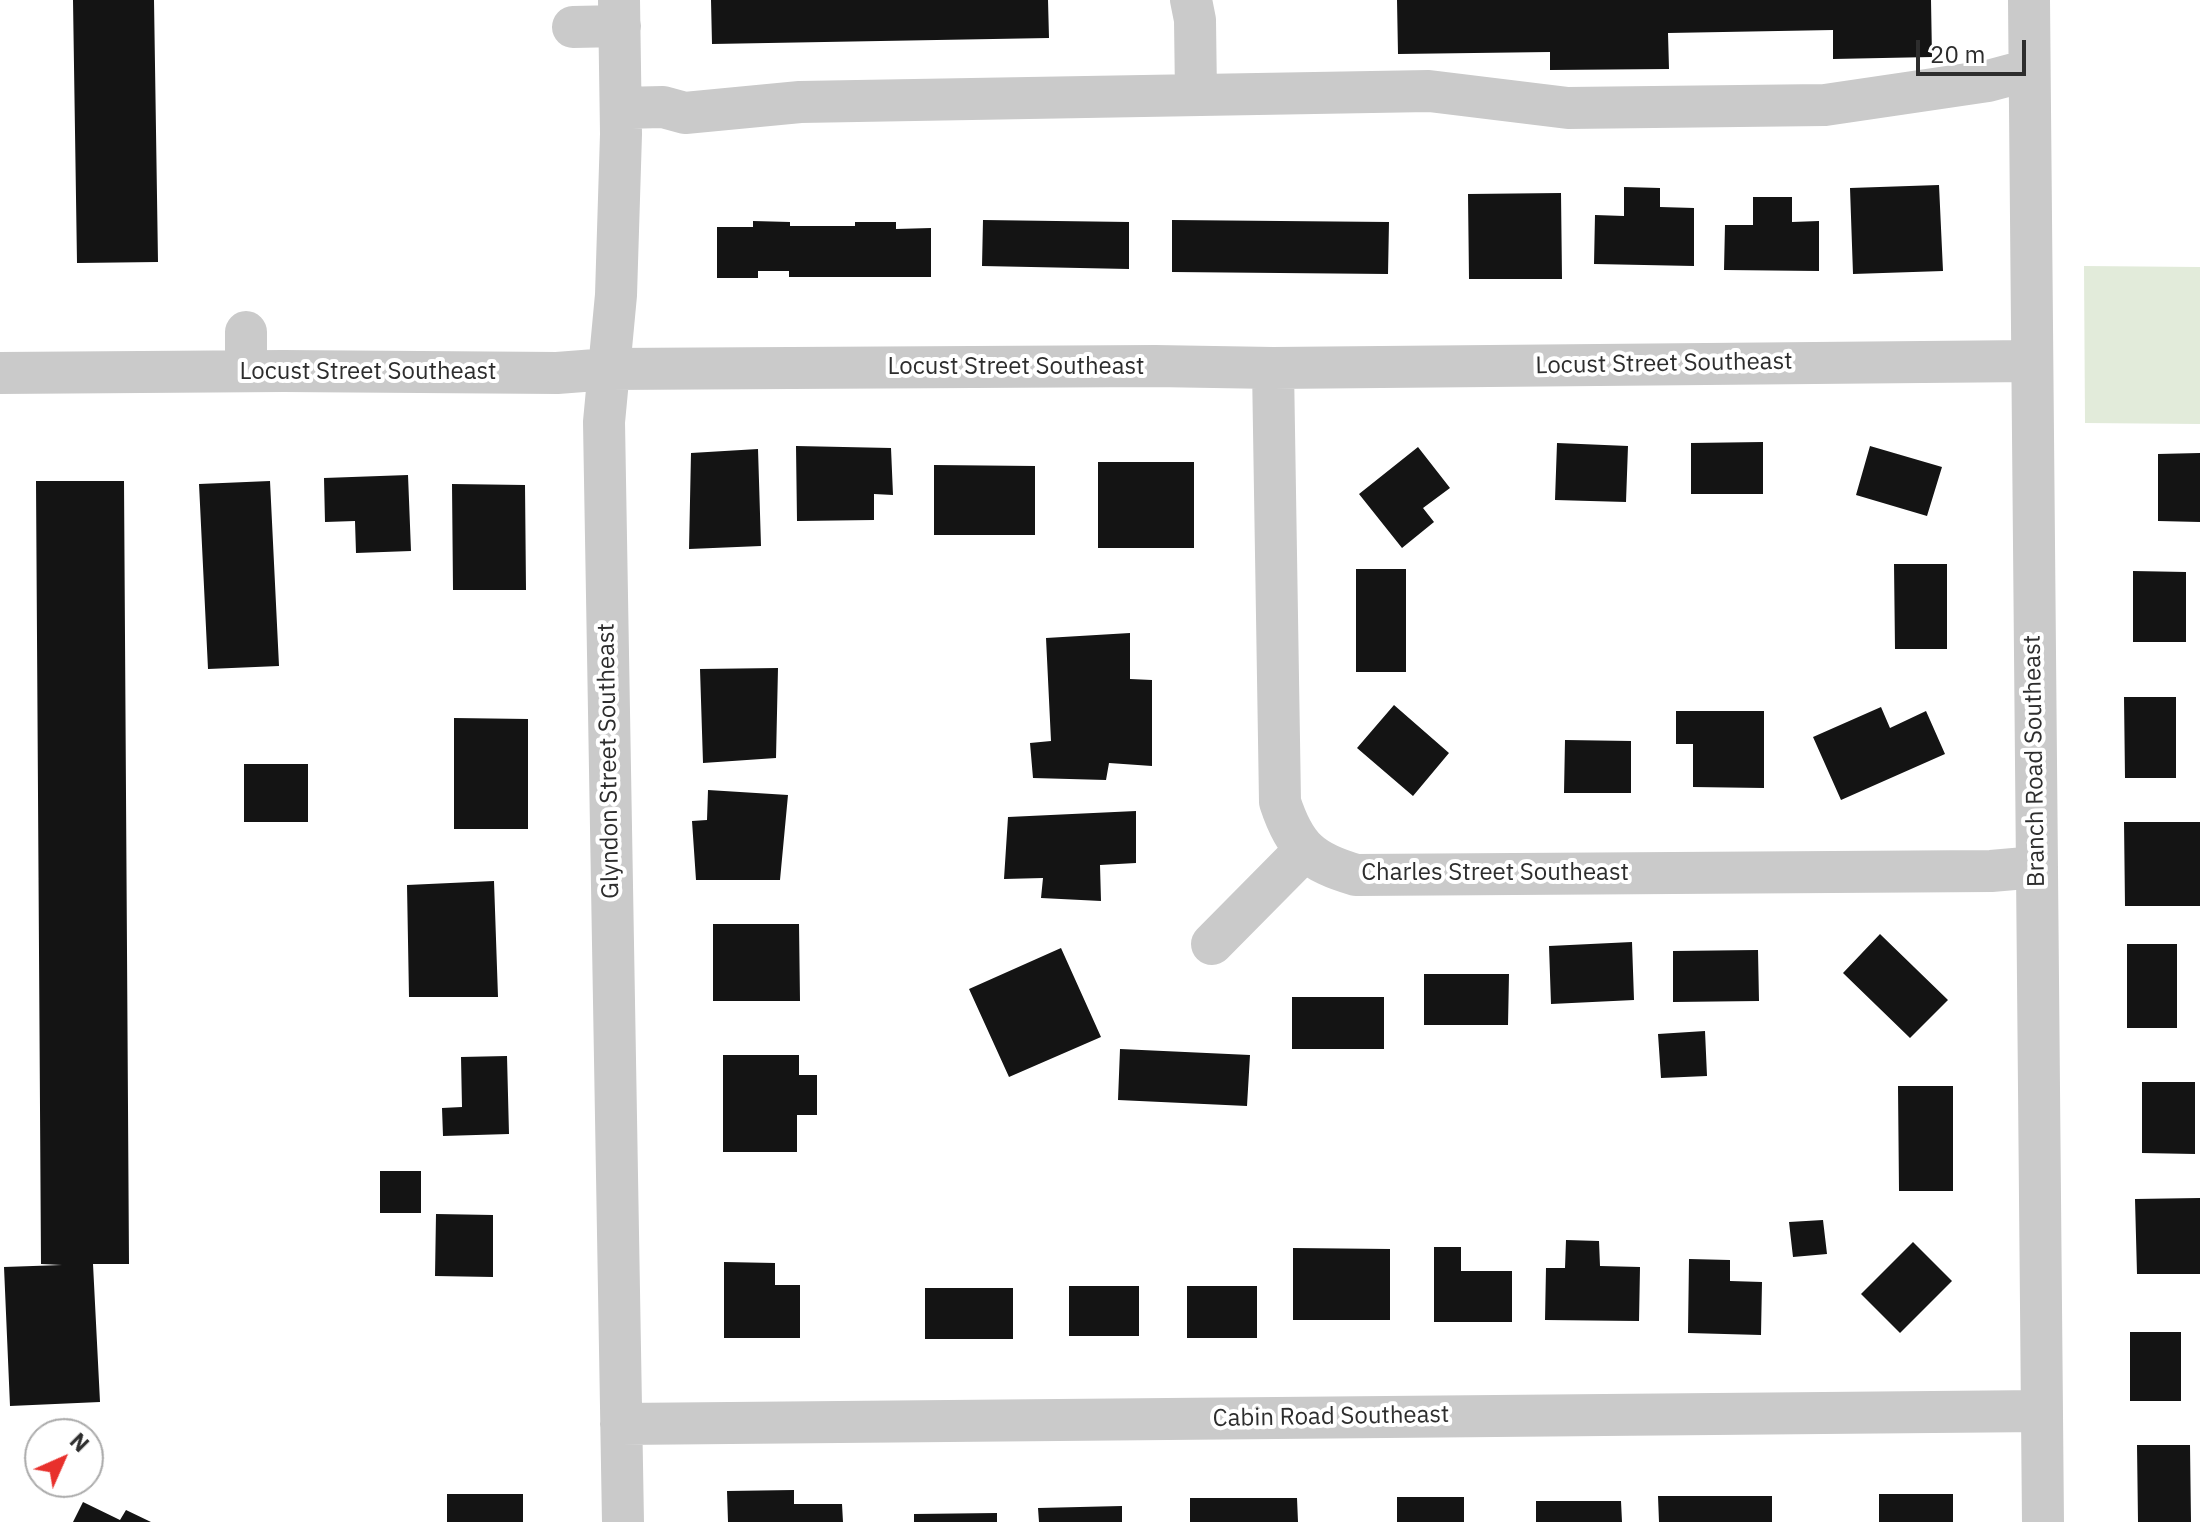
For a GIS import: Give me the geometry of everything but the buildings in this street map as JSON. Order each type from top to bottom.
[{"type":"street","points":[[1191,0],[1195,20],[1196,95]]},
{"type":"street","name":"Branch Road Southeast","points":[[2029,0],[2043,1522]]},
{"type":"street","points":[[573,27],[620,13]]},
{"type":"street","name":"Glyndon Street Southeast","points":[[620,13],[616,295],[604,422],[623,1522]]},
{"type":"street","points":[[621,108],[663,107],[685,113],[800,102],[1429,91],[1568,108],[1825,105],[1988,81],[2029,70]]},
{"type":"street","name":"Locust Street Southeast","points":[[0,373],[246,352],[557,373],[609,369],[1273,368],[2031,361]]},
{"type":"street","name":"Charles Street Southeast","points":[[1273,368],[1280,802],[1288,827],[1305,850],[1329,867],[1356,875],[1975,871],[2037,867]]},
{"type":"street","points":[[1212,944],[1305,850]]},
{"type":"street","name":"Cabin Road Southeast","points":[[621,1424],[2042,1411]]},
{"type":"green space","points":[[2084,266],[2200,267],[2200,424],[2085,423]]}]
